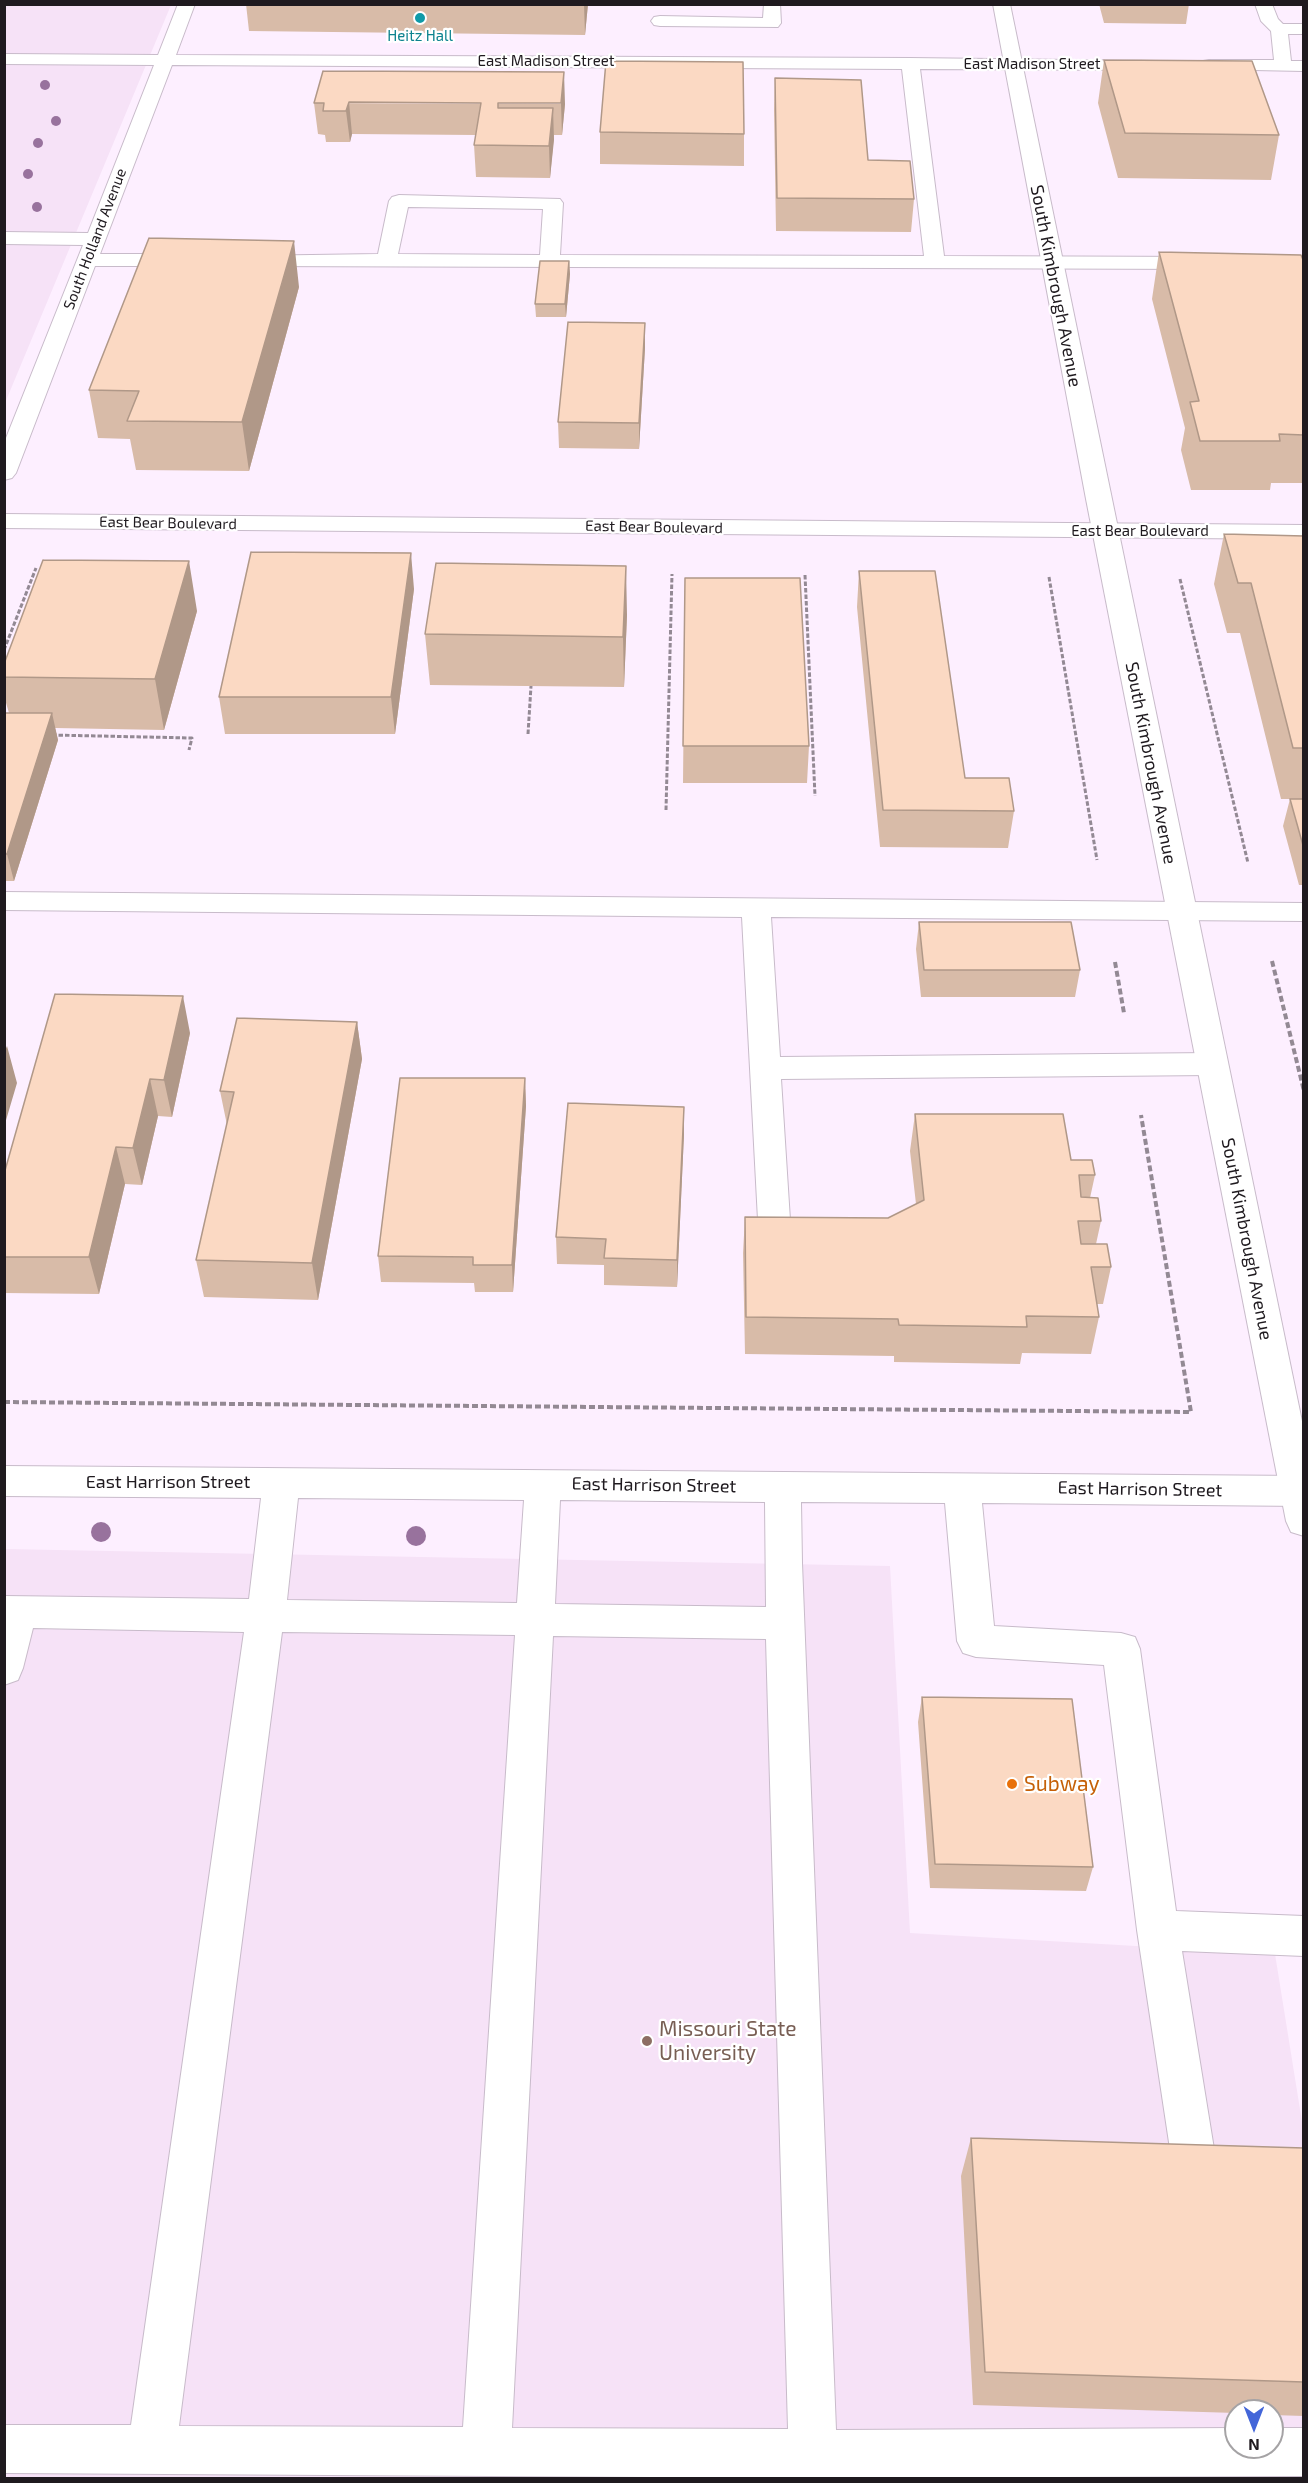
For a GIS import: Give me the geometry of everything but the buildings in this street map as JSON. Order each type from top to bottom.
[{"type":"street","name":"South Holland Avenue","points":[[4,474],[187,4]]},
{"type":"street","points":[[660,62],[657,41],[661,13],[772,22],[772,4]]},
{"type":"street","name":"South Kimbrough Avenue","points":[[1001,4],[1180,910],[1302,1501]]},
{"type":"street","points":[[1263,4],[1270,21],[1279,28],[1304,29]]},
{"type":"street","points":[[1279,28],[1283,66]]},
{"type":"street","name":"East Madison Street","points":[[4,59],[1165,65]]},
{"type":"street","points":[[910,63],[935,262]]},
{"type":"street","points":[[1189,65],[1304,66]]},
{"type":"street","points":[[387,261],[399,201],[553,203],[550,261]]},
{"type":"street","points":[[4,238],[94,239]]},
{"type":"street","points":[[87,260],[204,260]]},
{"type":"street","points":[[228,260],[1225,263]]},
{"type":"street","name":"East Bear Boulevard","points":[[4,521],[1304,532]]},
{"type":"street","points":[[4,902],[1304,912]]},
{"type":"street","points":[[756,908],[774,1220]]},
{"type":"street","points":[[765,1068],[1212,1064]]},
{"type":"street","name":"East Harrison Street","points":[[4,1481],[962,1487],[1302,1501]]},
{"type":"street","points":[[152,2450],[281,1483]]},
{"type":"street","points":[[486,2452],[537,1619],[543,1484]]},
{"type":"street","points":[[783,1486],[813,2454]]},
{"type":"street","points":[[962,1487],[976,1641],[1121,1649],[1158,1930],[1192,2149]]},
{"type":"street","points":[[4,1668],[11,1612],[786,1623]]},
{"type":"street","points":[[1158,1930],[1304,1936]]},
{"type":"street","points":[[4,2449],[813,2454],[1304,2452]]},
{"type":"path","points":[[4,650],[39,561]]},
{"type":"path","points":[[666,810],[673,564]]},
{"type":"path","points":[[805,565],[814,796]]},
{"type":"path","points":[[4,1402],[1191,1412],[1047,567]]},
{"type":"path","points":[[1177,568],[1304,1091]]},
{"type":"path","points":[[528,734],[531,686]]},
{"type":"path","points":[[44,735],[192,738],[189,750]]},
{"type":"shaded area","points":[[5,5],[171,5],[5,403]]},
{"type":"shaded area","name":"Missouri State University","points":[[5,1549],[890,1566],[910,1933],[1275,1954],[1303,2128],[1303,2478],[5,2478]]},
{"type":"place","name":"Heitz Hall","points":[[420,18]]},
{"type":"place","name":"Subway","points":[[1012,1784]]},
{"type":"place","name":"Missouri State University","points":[[647,2041]]}]
